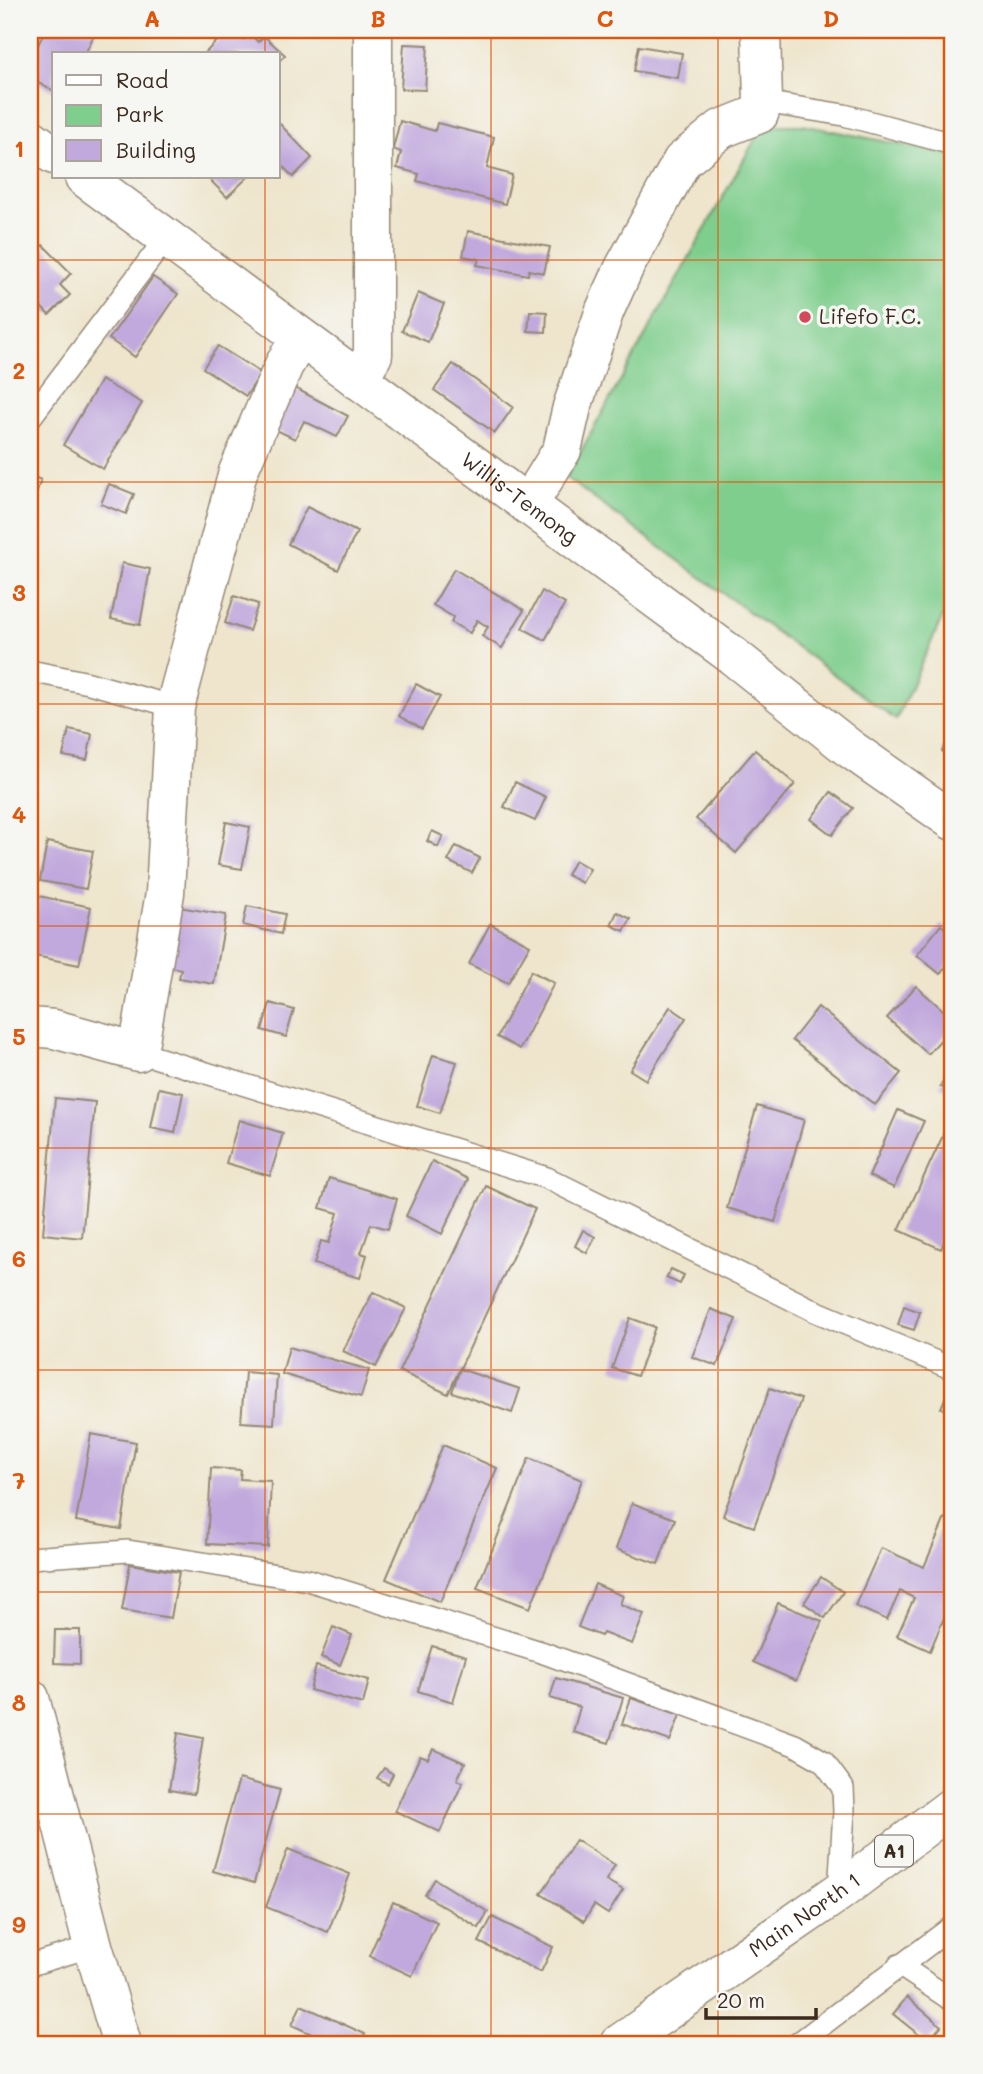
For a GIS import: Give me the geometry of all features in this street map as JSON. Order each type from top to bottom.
[{"type":"street","points":[[358,380],[373,355],[373,30]]},
{"type":"street","points":[[528,505],[562,450],[572,407],[605,310],[624,268],[682,161],[721,129],[759,114],[763,102],[761,30]]},
{"type":"street","points":[[30,138],[52,154]]},
{"type":"street","name":"Willis-Temong","points":[[85,178],[733,656],[849,748],[953,821]]},
{"type":"street","points":[[30,1027],[54,1029],[138,1052],[165,893],[175,707],[238,472],[284,365],[300,338]]},
{"type":"street","points":[[30,1698],[93,1946],[122,2044]]},
{"type":"street","name":"Main North 1","points":[[619,2044],[839,1892],[951,1805]]},
{"type":"lane","points":[[763,102],[844,115],[953,144]]},
{"type":"lane","points":[[30,418],[167,237]]},
{"type":"lane","points":[[30,671],[89,683],[175,707]]},
{"type":"lane","points":[[138,1052],[547,1178],[815,1311],[953,1369]]},
{"type":"lane","points":[[30,1558],[128,1551],[308,1580],[544,1653],[795,1745],[823,1761],[843,1788],[839,1892]]},
{"type":"lane","points":[[797,2044],[953,1926]]},
{"type":"lane","points":[[30,1965],[93,1946]]},
{"type":"lane","points":[[899,1965],[953,2001]]},
{"type":"green space","name":"Lifefo F.C.","points":[[763,125],[803,125],[953,155],[953,594],[896,720],[566,478]]},
{"type":"building","points":[[45,30],[96,31],[86,52],[52,52],[52,90],[30,79],[30,62]]},
{"type":"building","points":[[228,30],[233,30],[243,39],[249,33],[258,42],[264,36],[285,55],[280,60],[280,52],[206,52]]},
{"type":"building","points":[[404,44],[428,45],[425,90],[401,89]]},
{"type":"building","points":[[639,46],[682,53],[678,78],[634,71]]},
{"type":"building","points":[[400,121],[435,131],[437,123],[494,137],[487,168],[512,175],[505,204],[417,181],[419,174],[397,168],[401,152],[393,149]]},
{"type":"building","points":[[280,124],[312,158],[293,177],[280,163]]},
{"type":"building","points":[[210,178],[247,178],[227,197]]},
{"type":"building","points":[[468,231],[550,247],[544,273],[529,270],[528,275],[477,265],[479,259],[463,256]]},
{"type":"building","points":[[43,245],[71,273],[60,285],[70,295],[49,315],[30,296],[30,258]]},
{"type":"building","points":[[153,277],[178,294],[135,357],[109,339]]},
{"type":"building","points":[[418,293],[444,304],[428,342],[402,331]]},
{"type":"building","points":[[530,311],[547,312],[546,332],[528,331]]},
{"type":"building","points":[[218,346],[261,373],[246,396],[203,368]]},
{"type":"building","points":[[453,364],[513,407],[495,433],[434,390]]},
{"type":"building","points":[[101,380],[142,403],[103,469],[63,445]]},
{"type":"building","points":[[291,386],[348,416],[337,437],[304,421],[295,439],[270,427]]},
{"type":"building","points":[[30,475],[41,480],[30,509]]},
{"type":"building","points":[[109,484],[134,494],[126,514],[101,504]]},
{"type":"building","points":[[307,507],[357,532],[338,570],[288,544]]},
{"type":"building","points":[[122,563],[150,569],[140,625],[111,619]]},
{"type":"building","points":[[454,569],[524,610],[502,648],[482,636],[488,627],[477,620],[470,633],[451,622],[453,617],[433,605]]},
{"type":"building","points":[[542,591],[565,604],[545,640],[522,628]]},
{"type":"building","points":[[234,596],[258,604],[249,631],[225,623]]},
{"type":"building","points":[[416,684],[440,697],[422,729],[399,716]]},
{"type":"building","points":[[69,729],[92,734],[87,760],[63,756]]},
{"type":"building","points":[[953,733],[953,759],[942,751]]},
{"type":"building","points":[[755,750],[795,784],[736,853],[696,819]]},
{"type":"building","points":[[515,782],[546,797],[535,821],[504,807]]},
{"type":"building","points":[[831,792],[853,808],[832,835],[811,819]]},
{"type":"building","points":[[226,822],[250,827],[242,869],[218,865]]},
{"type":"building","points":[[432,831],[443,836],[438,847],[427,841]]},
{"type":"building","points":[[47,842],[93,851],[86,889],[40,881]]},
{"type":"building","points":[[456,846],[480,858],[472,873],[448,861]]},
{"type":"building","points":[[575,860],[590,869],[582,883],[567,875]]},
{"type":"building","points":[[39,896],[91,907],[79,965],[30,955],[30,940]]},
{"type":"building","points":[[247,906],[285,914],[281,934],[243,925]]},
{"type":"building","points":[[179,907],[226,915],[214,984],[179,978],[181,969],[170,967]]},
{"type":"building","points":[[617,912],[631,919],[624,931],[611,925]]},
{"type":"building","points":[[490,924],[530,945],[508,983],[469,964]]},
{"type":"building","points":[[941,925],[953,934],[953,958],[940,974],[917,955]]},
{"type":"building","points":[[531,971],[554,983],[520,1049],[497,1037]]},
{"type":"building","points":[[916,986],[953,1019],[953,1026],[928,1054],[887,1018]]},
{"type":"building","points":[[270,1003],[294,1010],[286,1037],[262,1030]]},
{"type":"building","points":[[670,1007],[686,1018],[646,1080],[630,1070]]},
{"type":"building","points":[[818,1007],[901,1073],[875,1105],[792,1040]]},
{"type":"building","points":[[433,1055],[457,1062],[440,1113],[417,1106]]},
{"type":"building","points":[[953,1065],[953,1094],[940,1086]]},
{"type":"building","points":[[159,1088],[183,1093],[175,1133],[151,1128]]},
{"type":"building","points":[[55,1098],[95,1102],[82,1238],[43,1234]]},
{"type":"building","points":[[757,1106],[804,1120],[775,1222],[727,1208]]},
{"type":"building","points":[[898,1110],[924,1121],[894,1188],[869,1176]]},
{"type":"building","points":[[953,1114],[953,1223],[941,1249],[899,1230]]},
{"type":"building","points":[[239,1120],[283,1133],[270,1176],[226,1163]]},
{"type":"building","points":[[432,1161],[468,1179],[442,1234],[406,1216]]},
{"type":"building","points":[[30,1172],[37,1172],[37,1200],[30,1200]]},
{"type":"building","points":[[329,1178],[397,1199],[388,1229],[371,1224],[361,1253],[367,1255],[360,1278],[314,1264],[321,1241],[329,1243],[338,1213],[320,1208]]},
{"type":"building","points":[[486,1186],[535,1209],[448,1394],[399,1371]]},
{"type":"building","points":[[583,1230],[595,1237],[587,1253],[575,1246]]},
{"type":"building","points":[[671,1269],[684,1275],[680,1284],[666,1278]]},
{"type":"building","points":[[373,1292],[406,1308],[376,1367],[343,1351]]},
{"type":"building","points":[[904,1306],[920,1312],[914,1330],[898,1325]]},
{"type":"building","points":[[711,1309],[736,1319],[717,1366],[692,1357]]},
{"type":"building","points":[[630,1318],[655,1327],[637,1376],[612,1368]]},
{"type":"building","points":[[289,1347],[369,1370],[361,1397],[282,1374]]},
{"type":"building","points":[[460,1369],[520,1389],[512,1413],[452,1392]]},
{"type":"building","points":[[245,1372],[277,1375],[274,1424],[241,1422]]},
{"type":"building","points":[[951,1384],[953,1385],[953,1413],[941,1408]]},
{"type":"building","points":[[770,1388],[801,1399],[754,1527],[723,1516]]},
{"type":"building","points":[[91,1434],[136,1442],[121,1529],[76,1521]]},
{"type":"building","points":[[443,1445],[497,1468],[440,1602],[386,1579]]},
{"type":"building","points":[[529,1458],[582,1480],[530,1608],[477,1588]]},
{"type":"building","points":[[211,1468],[241,1470],[240,1479],[271,1481],[268,1547],[207,1544]]},
{"type":"building","points":[[632,1503],[675,1519],[658,1564],[616,1549]]},
{"type":"building","points":[[945,1518],[953,1521],[953,1616],[946,1613],[930,1651],[897,1636],[914,1598],[900,1591],[887,1620],[855,1606],[881,1548],[924,1567]]},
{"type":"building","points":[[130,1564],[179,1572],[171,1618],[122,1610]]},
{"type":"building","points":[[821,1577],[843,1592],[825,1618],[804,1603]]},
{"type":"building","points":[[595,1584],[623,1596],[620,1604],[644,1614],[632,1644],[578,1627]]},
{"type":"building","points":[[778,1603],[822,1621],[796,1681],[753,1662]]},
{"type":"building","points":[[333,1627],[352,1635],[340,1665],[321,1657]]},
{"type":"building","points":[[55,1630],[80,1630],[80,1664],[54,1663]]},
{"type":"building","points":[[432,1646],[466,1656],[453,1702],[418,1691]]},
{"type":"building","points":[[316,1666],[369,1680],[363,1704],[310,1690]]},
{"type":"building","points":[[556,1678],[623,1698],[609,1743],[573,1732],[580,1707],[550,1698]]},
{"type":"building","points":[[631,1698],[680,1715],[670,1741],[622,1724]]},
{"type":"building","points":[[178,1733],[203,1738],[194,1794],[169,1790]]},
{"type":"building","points":[[433,1749],[465,1763],[457,1780],[463,1782],[440,1832],[395,1811],[420,1756],[428,1759]]},
{"type":"building","points":[[384,1768],[393,1774],[388,1784],[377,1778]]},
{"type":"building","points":[[239,1779],[280,1790],[254,1883],[213,1871]]},
{"type":"building","points":[[576,1840],[615,1865],[606,1880],[623,1890],[608,1914],[594,1905],[584,1921],[541,1894]]},
{"type":"building","points":[[288,1849],[350,1874],[328,1932],[266,1907]]},
{"type":"building","points":[[435,1879],[488,1912],[479,1928],[425,1895]]},
{"type":"building","points":[[393,1902],[437,1922],[412,1976],[369,1956]]},
{"type":"building","points":[[492,1917],[553,1947],[541,1972],[479,1942]]},
{"type":"building","points":[[907,1997],[941,2026],[928,2042],[893,2014]]},
{"type":"building","points":[[301,2005],[365,2034],[361,2044],[331,2044],[292,2025]]},
{"type":"place","name":"Lifefo F.C.","points":[[805,317]]}]
